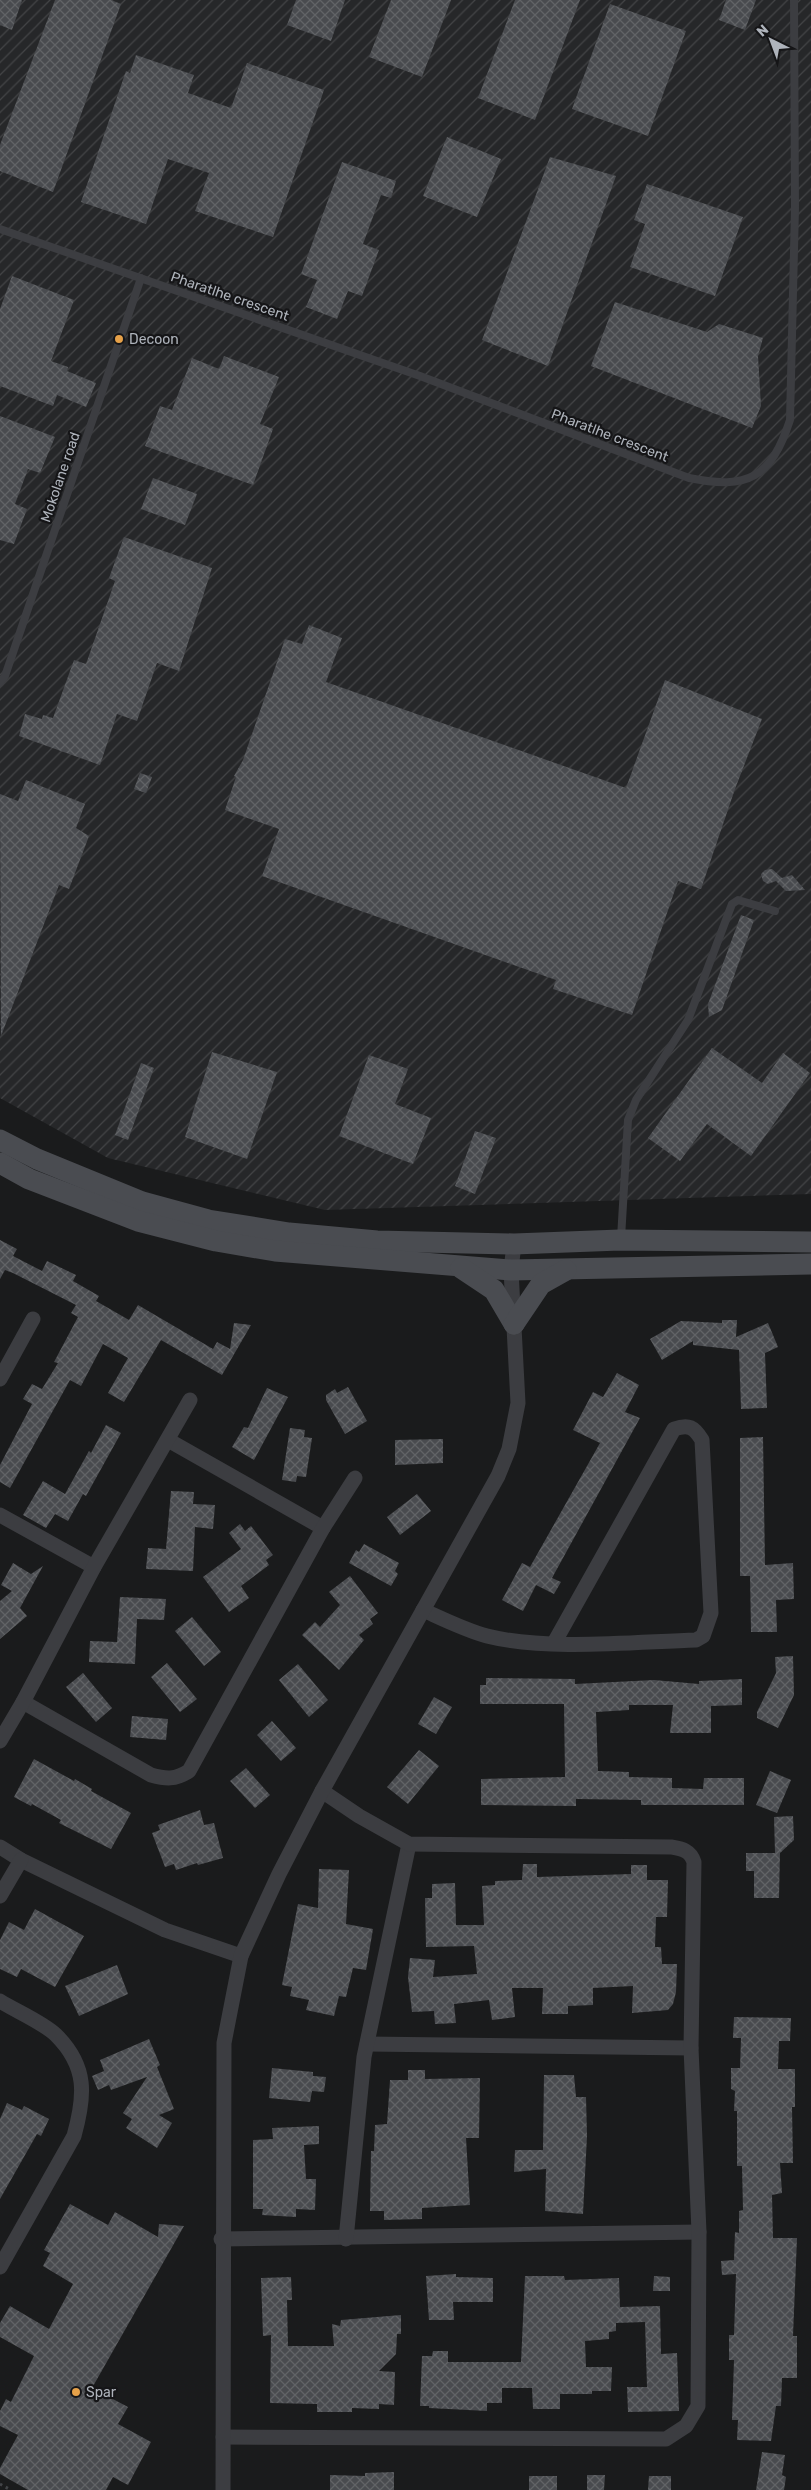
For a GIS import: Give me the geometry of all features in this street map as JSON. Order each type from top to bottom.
[{"type":"main road","points":[[0,1140],[37,1159],[142,1202],[208,1220],[289,1233],[377,1241],[514,1244],[620,1240],[811,1242]]},
{"type":"main road","points":[[28,1179],[37,1159]]},
{"type":"main road","points":[[0,1163],[28,1179],[138,1221],[216,1242],[275,1251],[335,1258],[511,1270],[811,1264]]},
{"type":"main road","points":[[455,1265],[494,1290],[514,1324],[532,1294],[541,1284],[567,1270]]},
{"type":"street","points":[[223,2490],[222,2239],[224,2043],[241,1956],[279,1874],[322,1791],[498,1476],[509,1449],[518,1403],[511,1270],[514,1244]]},
{"type":"street","points":[[0,1379],[33,1319]]},
{"type":"street","points":[[0,1741],[23,1702],[94,1567],[190,1400]]},
{"type":"street","points":[[423,1610],[486,1636],[554,1643],[696,1640],[703,1636],[711,1613],[702,1440],[695,1429],[685,1425],[674,1429],[554,1643]]},
{"type":"street","points":[[168,1440],[323,1528]]},
{"type":"street","points":[[23,1702],[151,1775],[167,1779],[180,1777],[190,1771],[323,1528],[355,1478]]},
{"type":"street","points":[[0,1515],[94,1567]]},
{"type":"street","points":[[223,2437],[666,2439],[686,2426],[698,2406],[699,2232],[691,2048],[694,1862],[692,1855],[685,1849],[671,1847],[409,1844],[359,1816],[322,1791]]},
{"type":"street","points":[[346,2238],[367,2044],[409,1844]]},
{"type":"street","points":[[0,1847],[21,1860],[166,1930],[241,1956]]},
{"type":"street","points":[[0,1896],[21,1860]]},
{"type":"street","points":[[0,2001],[56,2034],[73,2057],[83,2085],[81,2112],[74,2136],[0,2267]]},
{"type":"street","points":[[367,2044],[691,2048]]},
{"type":"street","points":[[222,2239],[699,2232]]},
{"type":"lane","name":"Pharatlhe crescent","points":[[0,229],[411,373],[689,478],[718,484],[742,482],[762,469],[781,447],[790,420],[795,208],[794,0]]},
{"type":"lane","name":"Mokolane road","points":[[0,683],[8,667],[141,278]]},
{"type":"lane","points":[[620,1240],[628,1120],[636,1100],[688,1020],[726,915],[732,904],[738,900],[746,901],[775,911]]},
{"type":"path","points":[[0,2484],[11,2490]]},
{"type":"shaded area","points":[[0,0],[811,0],[811,1194],[325,1210],[108,1158],[0,1098]]},
{"type":"building","points":[[0,0],[22,0],[12,30],[0,25]]},
{"type":"building","points":[[55,0],[111,0],[121,4],[53,192],[0,171],[0,145]]},
{"type":"building","points":[[296,0],[345,0],[331,41],[287,25]]},
{"type":"building","points":[[391,0],[451,0],[422,77],[369,57]]},
{"type":"building","points":[[515,0],[580,0],[535,120],[478,98]]},
{"type":"building","points":[[726,0],[756,0],[745,30],[719,20]]},
{"type":"building","points":[[610,4],[686,31],[648,136],[572,109]]},
{"type":"building","points":[[136,55],[194,75],[188,93],[231,108],[247,63],[324,90],[273,237],[195,211],[209,173],[168,159],[146,224],[81,202],[126,71],[130,73]]},
{"type":"building","points":[[447,137],[501,159],[477,217],[423,196]]},
{"type":"building","points":[[550,157],[616,176],[548,366],[482,340]]},
{"type":"building","points":[[342,162],[396,181],[391,198],[381,195],[363,244],[379,250],[362,296],[348,291],[337,319],[306,307],[317,280],[301,274]]},
{"type":"building","points":[[647,184],[743,217],[715,296],[630,267],[645,224],[634,220]]},
{"type":"building","points":[[12,276],[74,300],[51,361],[68,367],[67,371],[96,383],[86,407],[57,395],[53,406],[0,386],[0,309]]},
{"type":"building","points":[[615,302],[707,332],[719,324],[763,338],[758,356],[761,406],[752,428],[591,366]]},
{"type":"building","points":[[224,356],[279,377],[260,424],[273,429],[253,485],[145,446],[160,406],[172,410],[192,358],[219,369]]},
{"type":"building","points":[[0,416],[55,437],[40,473],[28,469],[15,504],[27,509],[14,544],[0,540]]},
{"type":"building","points":[[153,478],[197,494],[185,525],[141,509]]},
{"type":"building","points":[[124,537],[212,568],[179,671],[157,663],[137,721],[117,714],[100,765],[19,736],[25,714],[42,719],[43,715],[53,718],[74,660],[86,664],[115,581],[109,578]]},
{"type":"building","points":[[309,625],[342,638],[326,682],[626,788],[665,680],[762,719],[735,789],[701,889],[678,881],[632,1015],[553,989],[556,980],[262,876],[279,829],[225,810],[236,777],[234,776],[243,760],[285,639],[302,644]]},
{"type":"building","points":[[140,773],[152,777],[146,793],[134,789]]},
{"type":"building","points":[[26,780],[85,804],[76,828],[89,836],[69,889],[59,885],[1,1036],[0,794],[18,801]]},
{"type":"building","points":[[772,869],[782,878],[792,875],[805,890],[786,891],[776,881],[768,884],[763,881],[761,874],[765,870]]},
{"type":"building","points":[[741,915],[754,920],[722,1010],[709,1017],[708,1004]]},
{"type":"building","points":[[712,1048],[762,1083],[783,1053],[810,1073],[751,1156],[707,1124],[680,1161],[648,1138]]},
{"type":"building","points":[[212,1052],[277,1072],[247,1159],[185,1137]]},
{"type":"building","points":[[369,1055],[408,1069],[395,1104],[431,1118],[413,1164],[339,1136]]},
{"type":"building","points":[[141,1063],[154,1068],[128,1140],[115,1135]]},
{"type":"building","points":[[475,1131],[496,1138],[475,1194],[455,1186]]},
{"type":"building","points":[[0,1240],[17,1249],[13,1256],[42,1271],[47,1261],[76,1275],[73,1281],[99,1296],[96,1301],[129,1320],[138,1305],[213,1349],[217,1342],[230,1349],[234,1323],[251,1325],[222,1375],[161,1340],[124,1402],[108,1393],[128,1358],[103,1344],[81,1386],[70,1380],[10,1488],[0,1482],[0,1465],[32,1404],[23,1399],[32,1384],[42,1389],[58,1363],[54,1362],[78,1317],[71,1313],[76,1305],[13,1273],[5,1270],[0,1279]]},
{"type":"building","points":[[722,1320],[737,1320],[736,1337],[768,1323],[778,1347],[765,1353],[767,1408],[741,1409],[739,1350],[693,1345],[693,1341],[662,1360],[650,1339],[681,1321],[722,1323]]},
{"type":"building","points":[[617,1373],[639,1385],[625,1412],[640,1418],[552,1578],[561,1582],[554,1594],[536,1585],[523,1611],[502,1600],[522,1563],[530,1567],[600,1443],[573,1430],[593,1392],[603,1397]]},
{"type":"building","points":[[348,1387],[367,1421],[345,1434],[326,1400],[326,1395],[335,1389],[337,1393]]},
{"type":"building","points":[[267,1388],[288,1397],[254,1460],[232,1447],[244,1427],[248,1428]]},
{"type":"building","points":[[106,1425],[121,1433],[86,1496],[83,1494],[68,1521],[55,1514],[46,1528],[23,1515],[43,1481],[65,1494]]},
{"type":"building","points":[[290,1428],[305,1430],[304,1437],[312,1438],[306,1477],[297,1476],[296,1482],[282,1480]]},
{"type":"building","points":[[763,1437],[765,1565],[793,1563],[794,1599],[776,1600],[777,1632],[751,1632],[750,1576],[740,1576],[740,1438]]},
{"type":"building","points":[[443,1439],[443,1463],[395,1465],[395,1440]]},
{"type":"building","points":[[171,1491],[194,1492],[193,1504],[215,1505],[213,1529],[195,1527],[193,1571],[146,1569],[148,1548],[166,1549]]},
{"type":"building","points":[[417,1494],[431,1511],[400,1535],[387,1517]]},
{"type":"building","points":[[240,1524],[245,1531],[251,1526],[273,1555],[266,1560],[269,1565],[241,1586],[249,1598],[229,1612],[203,1577],[241,1549],[229,1533]]},
{"type":"building","points":[[364,1544],[399,1563],[395,1571],[398,1574],[391,1586],[349,1563],[356,1550],[359,1552]]},
{"type":"building","points":[[13,1563],[31,1574],[43,1566],[20,1608],[27,1616],[0,1639],[0,1601],[12,1591],[1,1585]]},
{"type":"building","points":[[350,1576],[378,1613],[370,1619],[373,1624],[359,1635],[364,1640],[339,1670],[302,1635],[315,1622],[320,1627],[340,1605],[329,1592]]},
{"type":"building","points":[[120,1597],[166,1599],[164,1620],[137,1619],[135,1664],[89,1662],[90,1641],[117,1642]]},
{"type":"building","points":[[192,1617],[221,1652],[204,1666],[175,1631]]},
{"type":"building","points":[[793,1656],[794,1695],[778,1728],[757,1718],[757,1712],[776,1673],[775,1657]]},
{"type":"building","points":[[167,1663],[197,1699],[180,1712],[151,1677]]},
{"type":"building","points":[[298,1664],[328,1700],[309,1717],[279,1680]]},
{"type":"building","points":[[83,1673],[112,1708],[96,1722],[66,1687]]},
{"type":"building","points":[[486,1678],[575,1679],[575,1684],[654,1680],[699,1684],[699,1681],[742,1679],[742,1705],[711,1706],[711,1733],[670,1733],[673,1705],[629,1705],[629,1710],[596,1712],[598,1771],[629,1772],[629,1777],[672,1778],[672,1788],[703,1789],[704,1778],[744,1778],[744,1805],[641,1805],[641,1800],[576,1799],[576,1806],[481,1805],[481,1779],[565,1777],[564,1704],[480,1704],[480,1685],[486,1685]]},
{"type":"building","points":[[434,1697],[452,1707],[436,1734],[418,1724]]},
{"type":"building","points":[[132,1716],[168,1719],[166,1740],[130,1737]]},
{"type":"building","points":[[272,1721],[296,1748],[281,1761],[257,1735]]},
{"type":"building","points":[[419,1750],[439,1766],[408,1804],[387,1787]]},
{"type":"building","points":[[34,1759],[74,1781],[75,1779],[92,1789],[91,1791],[131,1813],[111,1849],[59,1823],[61,1820],[32,1804],[31,1806],[14,1797]]},
{"type":"building","points":[[246,1768],[270,1795],[255,1808],[230,1781]]},
{"type":"building","points":[[770,1771],[791,1780],[777,1813],[756,1805]]},
{"type":"building","points":[[200,1810],[204,1825],[214,1823],[223,1858],[198,1865],[197,1863],[176,1870],[174,1864],[165,1867],[152,1833],[160,1830],[158,1825]]},
{"type":"building","points":[[793,1816],[794,1840],[780,1853],[779,1898],[754,1898],[754,1871],[746,1871],[746,1853],[775,1853],[774,1817]]},
{"type":"building","points":[[523,1864],[537,1864],[537,1877],[631,1874],[631,1865],[647,1865],[647,1880],[668,1880],[667,1917],[656,1917],[655,1947],[661,1947],[662,1964],[677,1964],[676,1992],[673,2004],[668,2010],[632,2013],[633,1986],[593,1988],[593,2005],[568,2006],[568,2014],[542,2014],[543,1988],[512,1988],[515,2017],[492,2020],[489,2000],[454,2004],[456,2023],[435,2024],[434,2011],[412,2012],[408,1977],[410,1958],[435,1960],[433,1977],[477,1974],[474,1946],[426,1947],[425,1898],[432,1898],[432,1884],[455,1883],[456,1925],[484,1925],[482,1886],[495,1885],[495,1881],[522,1880]]},
{"type":"building","points":[[319,1869],[349,1870],[346,1924],[373,1929],[366,1970],[353,1968],[346,1997],[339,1996],[334,2016],[306,2010],[309,2000],[290,1996],[292,1987],[282,1985],[298,1904],[318,1908]]},
{"type":"building","points":[[35,1909],[84,1936],[55,1987],[21,1969],[17,1977],[0,1969],[0,1940],[9,1922],[24,1930]]},
{"type":"building","points":[[117,1965],[128,1994],[79,2016],[65,1986]]},
{"type":"building","points":[[734,2017],[791,2018],[790,2041],[779,2041],[778,2069],[795,2069],[795,2107],[792,2107],[793,2163],[780,2163],[782,2193],[772,2195],[773,2238],[797,2238],[793,2336],[797,2336],[797,2378],[782,2378],[781,2406],[776,2406],[771,2441],[737,2440],[738,2420],[732,2420],[734,2360],[729,2360],[729,2335],[734,2335],[736,2274],[722,2275],[721,2261],[734,2260],[735,2232],[739,2233],[739,2211],[743,2210],[742,2166],[737,2166],[737,2111],[734,2111],[735,2091],[731,2089],[731,2068],[740,2068],[741,2038],[733,2038]]},
{"type":"building","points":[[149,2039],[160,2065],[157,2067],[174,2109],[159,2115],[172,2123],[157,2148],[126,2128],[132,2119],[123,2113],[147,2077],[111,2090],[109,2085],[98,2090],[92,2076],[104,2071],[100,2060]]},
{"type":"building","points":[[272,2068],[313,2072],[313,2076],[326,2077],[324,2092],[312,2091],[310,2102],[269,2098]]},
{"type":"building","points":[[408,2070],[425,2070],[425,2079],[480,2078],[479,2138],[466,2138],[470,2205],[422,2208],[422,2219],[384,2220],[384,2211],[370,2211],[371,2151],[374,2151],[375,2125],[387,2124],[390,2080],[408,2080]]},
{"type":"building","points":[[544,2075],[574,2075],[576,2097],[586,2097],[587,2136],[583,2214],[545,2211],[546,2169],[514,2172],[515,2150],[543,2150]]},
{"type":"building","points":[[7,2103],[22,2110],[24,2106],[49,2119],[41,2136],[37,2134],[0,2199],[0,2119]]},
{"type":"building","points":[[319,2126],[319,2144],[304,2145],[306,2179],[316,2179],[315,2210],[296,2209],[296,2217],[262,2215],[263,2209],[253,2209],[253,2140],[273,2139],[272,2128]]},
{"type":"building","points":[[70,2204],[108,2225],[115,2212],[158,2237],[159,2224],[184,2226],[92,2388],[128,2407],[118,2424],[151,2442],[128,2485],[113,2477],[106,2490],[28,2490],[0,2474],[0,2468],[18,2435],[0,2426],[0,2411],[6,2399],[11,2402],[34,2356],[0,2337],[0,2323],[10,2306],[49,2329],[73,2284],[43,2266],[50,2253],[44,2250]]},
{"type":"building","points":[[456,2274],[456,2277],[493,2278],[493,2302],[453,2302],[454,2320],[429,2320],[426,2276]]},
{"type":"building","points":[[525,2276],[564,2276],[565,2280],[619,2278],[620,2307],[660,2306],[661,2354],[677,2353],[679,2411],[628,2412],[627,2387],[647,2387],[645,2322],[616,2323],[616,2331],[609,2332],[609,2339],[585,2341],[586,2367],[612,2367],[611,2391],[592,2391],[592,2394],[560,2394],[560,2409],[533,2409],[532,2388],[502,2388],[502,2403],[487,2403],[487,2411],[420,2406],[422,2356],[432,2356],[433,2351],[448,2351],[448,2362],[521,2362]]},
{"type":"building","points":[[654,2276],[670,2277],[670,2291],[653,2291]]},
{"type":"building","points":[[291,2277],[292,2300],[287,2300],[288,2346],[334,2346],[332,2324],[340,2326],[341,2320],[401,2315],[401,2334],[397,2334],[396,2354],[379,2371],[395,2372],[394,2405],[379,2404],[379,2409],[352,2408],[352,2412],[317,2412],[317,2404],[270,2403],[271,2335],[263,2336],[261,2278]]},
{"type":"building","points":[[762,2452],[785,2455],[782,2475],[786,2477],[784,2490],[756,2490]]},
{"type":"building","points":[[394,2472],[394,2490],[330,2490],[330,2475],[365,2476],[365,2473]]},
{"type":"building","points":[[587,2475],[605,2475],[604,2490],[587,2490]]},
{"type":"building","points":[[529,2476],[557,2476],[557,2490],[529,2490]]},
{"type":"building","points":[[649,2476],[671,2476],[671,2490],[648,2490]]},
{"type":"place","name":"Decoon","points":[[119,339]]},
{"type":"place","name":"Spar","points":[[76,2392]]}]
